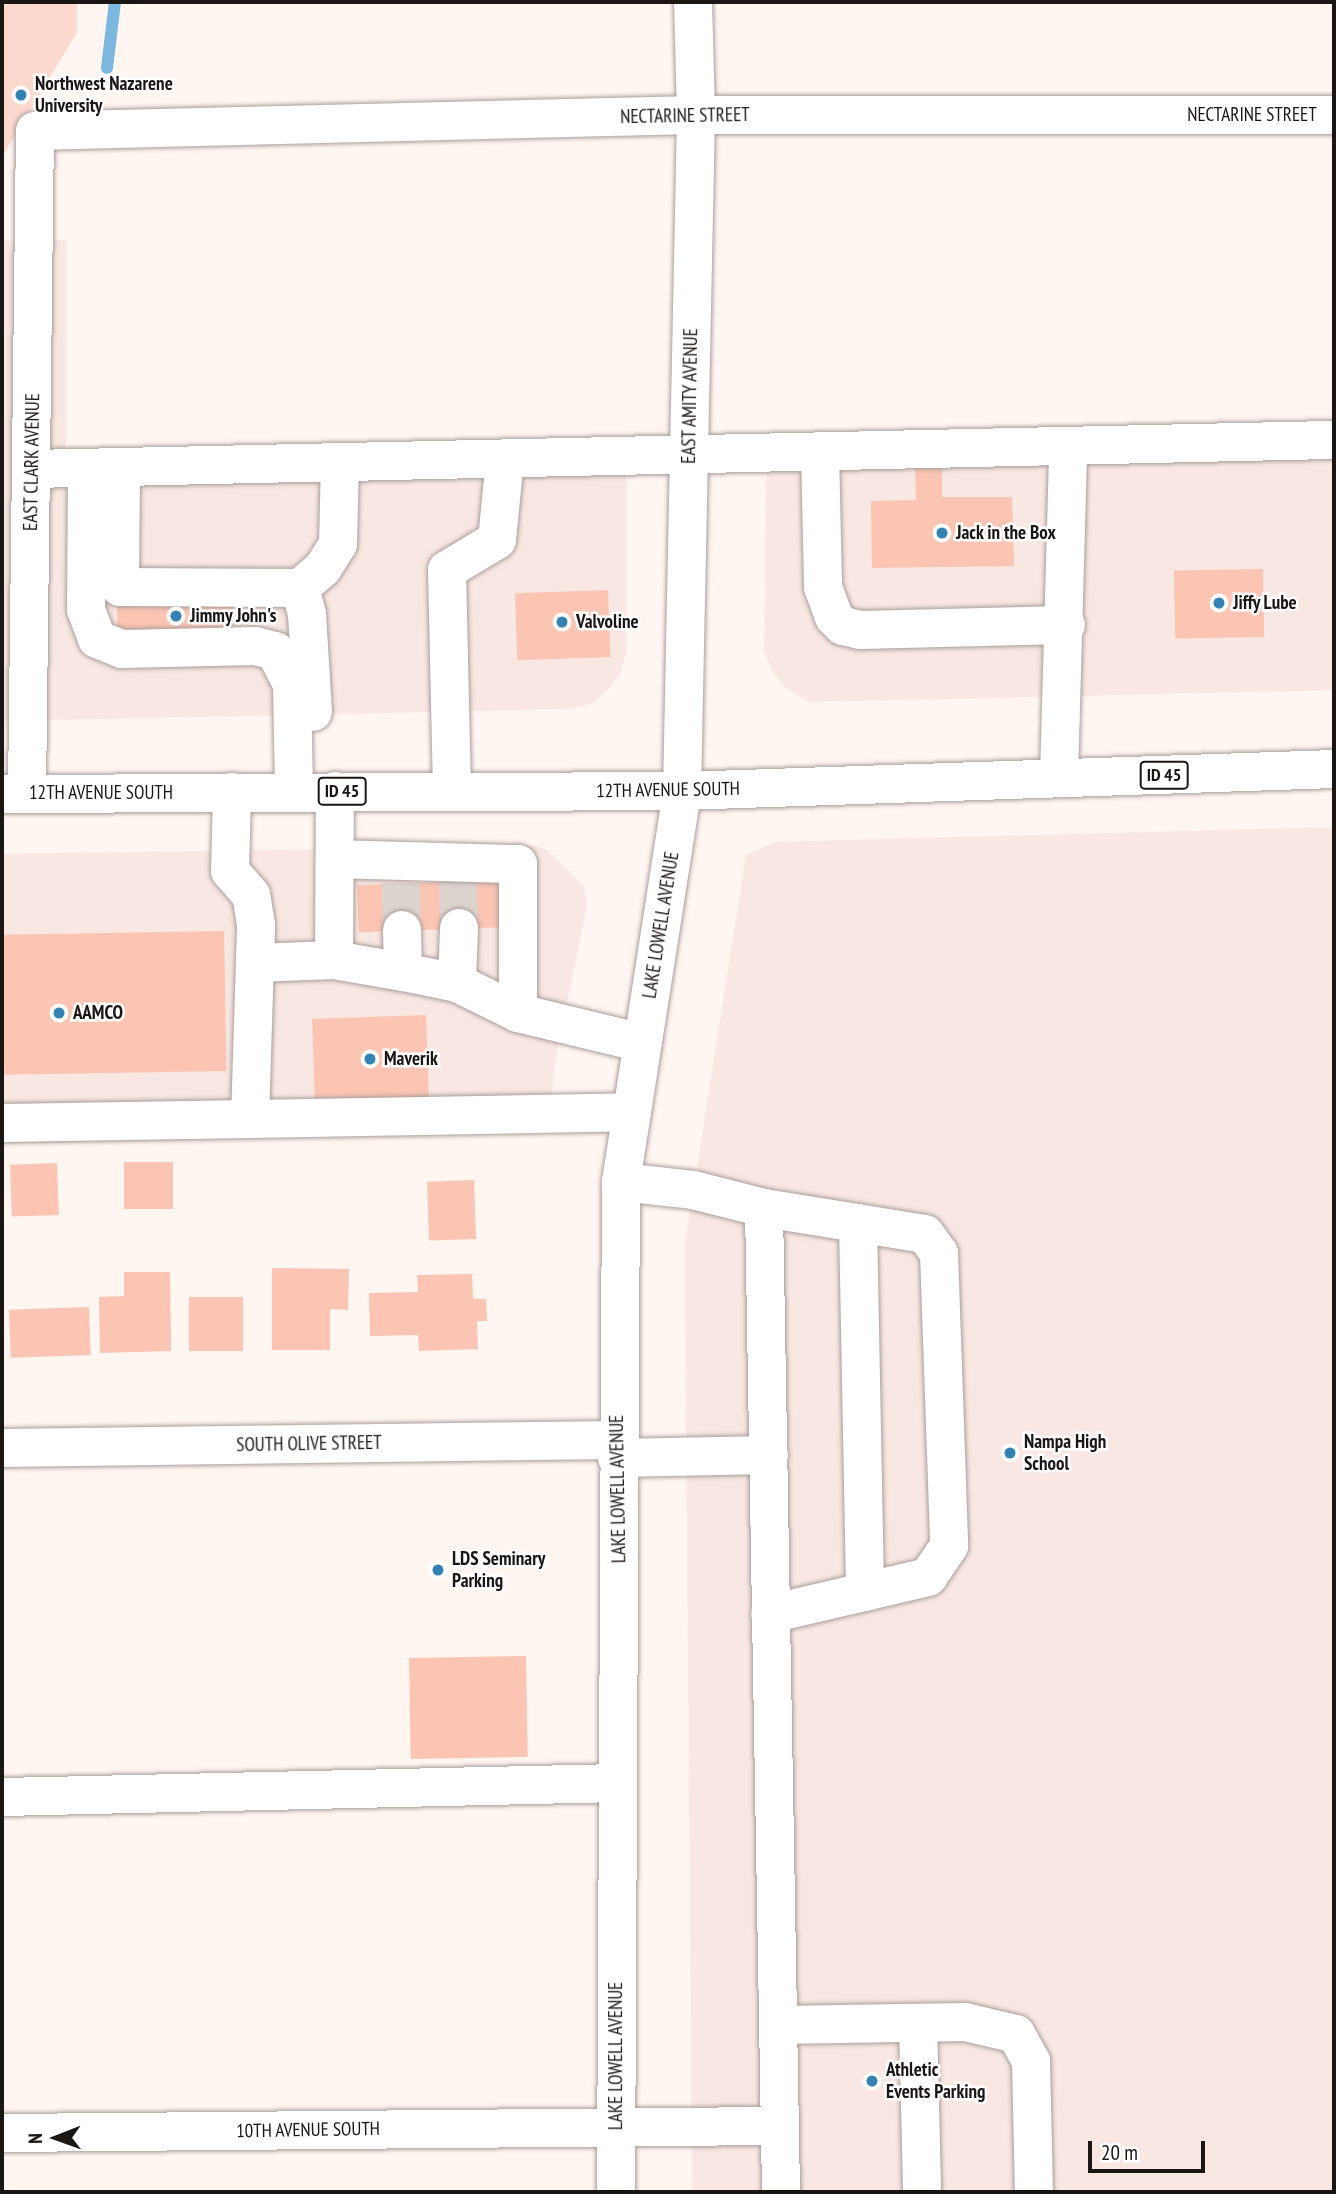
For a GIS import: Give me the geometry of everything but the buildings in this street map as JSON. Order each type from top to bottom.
[{"type":"main road","name":"EAST AMITY AVENUE","points":[[682,791],[696,115],[693,2]]},
{"type":"main road","name":"NECTARINE STREET","points":[[35,131],[696,115],[1334,116]]},
{"type":"main road","name":"EAST CLARK AVENUE","points":[[14,793],[32,469],[17,373],[35,131]]},
{"type":"main road","points":[[32,469],[1334,440]]},
{"type":"main road","points":[[1059,778],[1066,625],[1069,447]]},
{"type":"main road","points":[[820,452],[823,587],[834,617],[844,626],[860,630],[1066,625]]},
{"type":"main road","points":[[452,790],[447,570],[497,540],[505,459]]},
{"type":"main road","points":[[314,791],[313,690],[307,614],[311,578],[338,544],[340,462]]},
{"type":"main road","points":[[104,468],[119,569],[311,578]]},
{"type":"main road","points":[[104,468],[86,610],[97,639],[122,649],[255,646],[275,650],[292,684],[314,791],[335,859],[334,960]]},
{"type":"main road","name":"12TH AVENUE SOUTH","points":[[14,793],[682,791],[1334,769]]},
{"type":"main road","name":"LAKE LOWELL AVENUE","points":[[616,2192],[617,1449],[621,1182],[682,791]]},
{"type":"main road","points":[[232,792],[230,871],[251,895],[256,925],[250,1119]]},
{"type":"main road","points":[[335,859],[400,872],[458,871],[518,864],[518,1013]]},
{"type":"main road","points":[[457,983],[459,928]]},
{"type":"main road","points":[[402,930],[403,972]]},
{"type":"main road","points":[[255,963],[334,960],[457,983],[518,1013],[642,1043]]},
{"type":"main road","points":[[2,1123],[632,1112]]},
{"type":"main road","points":[[621,1182],[693,1190],[764,1208],[925,1234],[939,1254],[949,1546],[928,1577],[770,1614]]},
{"type":"main road","points":[[764,1208],[781,2192]]},
{"type":"main road","points":[[858,1223],[865,1592]]},
{"type":"main road","name":"SOUTH OLIVE STREET","points":[[2,1448],[617,1449],[768,1455]]},
{"type":"main road","points":[[2,1797],[617,1783]]},
{"type":"main road","points":[[918,2022],[922,2192]]},
{"type":"main road","points":[[778,2025],[965,2022],[1016,2034],[1031,2061],[1034,2192]]},
{"type":"main road","name":"10TH AVENUE SOUTH","points":[[2,2133],[780,2126]]},
{"type":"shaded area","name":"Northwest Nazarene University","points":[[2,2],[77,2],[77,32],[2,157]]},
{"type":"shaded area","points":[[66,240],[66,455],[626,444],[626,653],[620,674],[609,689],[593,703],[571,709],[2,721],[2,241]]},
{"type":"shaded area","points":[[1334,427],[1334,690],[810,702],[785,688],[770,667],[764,650],[767,437]]},
{"type":"shaded area","name":"Nampa High School","points":[[1334,827],[1334,2192],[692,2192],[685,1244],[746,855],[775,842]]},
{"type":"shaded area","points":[[536,846],[548,850],[584,886],[587,905],[554,1067],[549,1132],[2,1144],[2,854]]},
{"type":"waterway","points":[[107,68],[115,2]]},
{"type":"tunnel","points":[[458,881],[459,928]]},
{"type":"tunnel","points":[[401,883],[402,930]]},
{"type":"place","name":"Northwest Nazarene University","points":[[21,95]]},
{"type":"place","name":"Jack in the Box","points":[[942,533]]},
{"type":"place","name":"Jiffy Lube","points":[[1219,603]]},
{"type":"place","name":"Jimmy John's","points":[[176,616]]},
{"type":"place","name":"Valvoline","points":[[562,622]]},
{"type":"place","name":"AAMCO","points":[[59,1013]]},
{"type":"place","name":"Maverik","points":[[370,1059]]},
{"type":"place","name":"Nampa High School","points":[[1010,1453]]},
{"type":"place","name":"LDS Seminary Parking","points":[[438,1570]]},
{"type":"place","name":"Athletic Events Parking","points":[[872,2081]]}]
